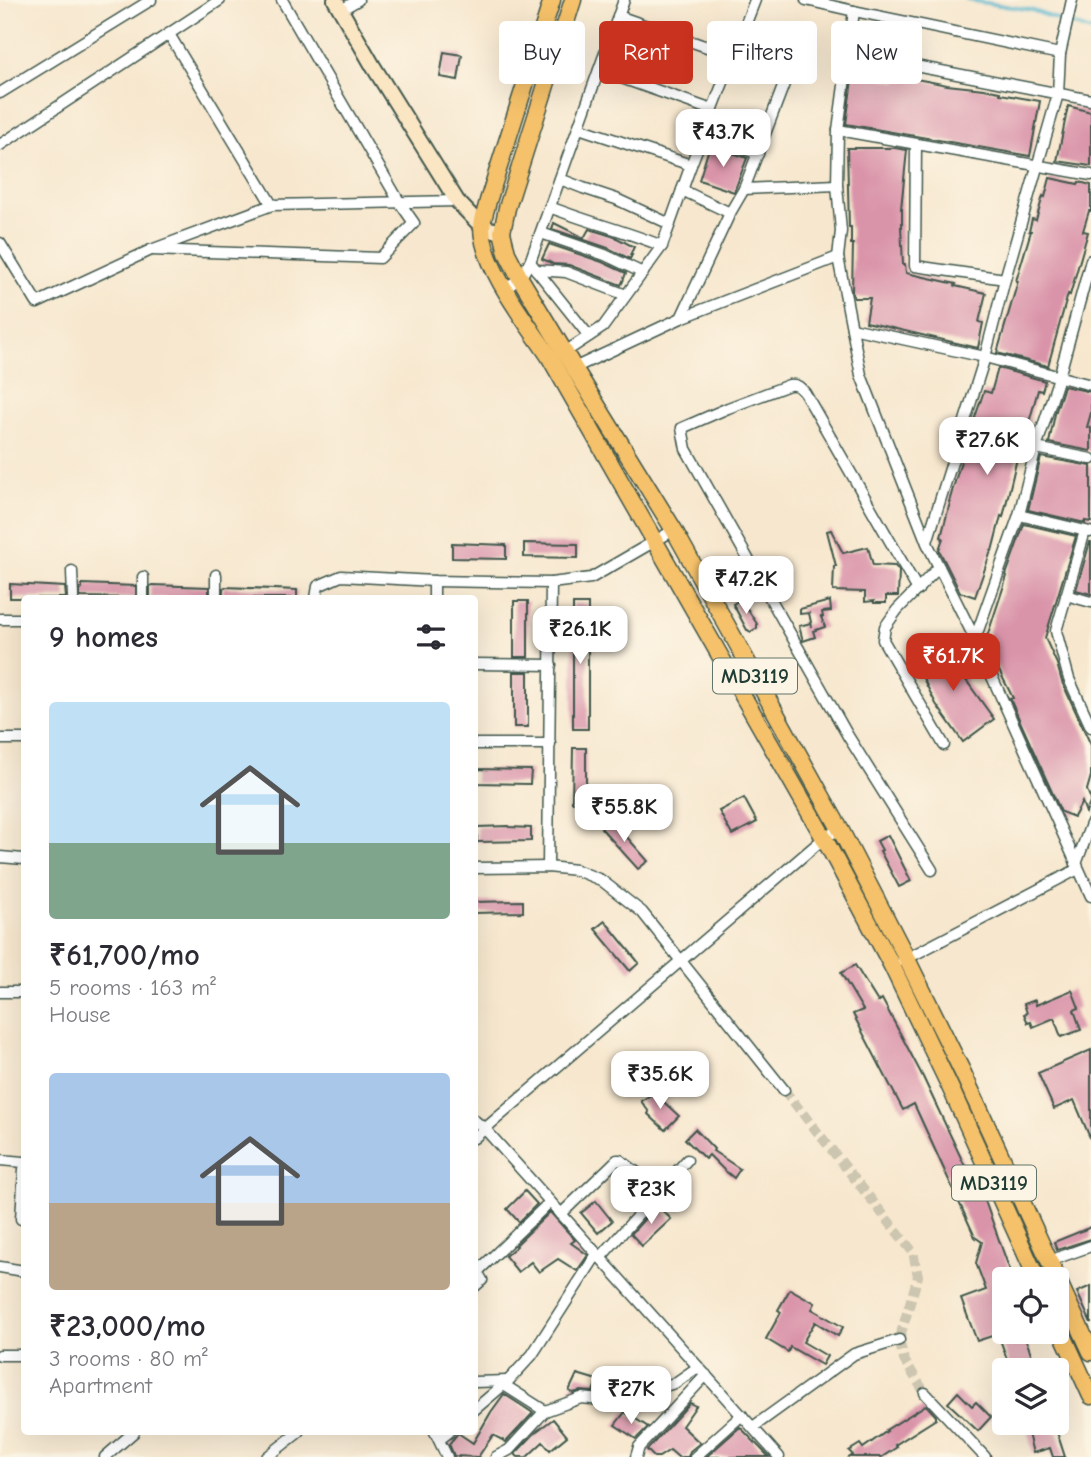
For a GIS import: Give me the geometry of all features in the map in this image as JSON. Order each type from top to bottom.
[{"type":"main road","name":"MD3119","points":[[552,0],[488,201],[482,227],[485,246],[505,289],[558,357],[574,368],[674,530],[840,829],[950,1087],[1032,1267]]},
{"type":"main road","points":[[502,232],[507,208],[573,0]]},
{"type":"main road","name":"MD3119","points":[[502,232],[507,253],[558,357],[655,542],[824,838],[962,1071],[1090,1347]]},
{"type":"main road","points":[[1067,1344],[1091,1396]]},
{"type":"street","points":[[0,93],[151,0]]},
{"type":"street","points":[[0,145],[220,0]]},
{"type":"street","points":[[151,250],[380,258],[414,223],[282,0]]},
{"type":"street","points":[[358,0],[338,5],[373,66],[457,201],[482,227],[502,232]]},
{"type":"street","points":[[616,21],[624,0]]},
{"type":"street","points":[[747,21],[755,0]]},
{"type":"street","points":[[810,0],[1060,54]]},
{"type":"street","points":[[927,543],[985,357],[1058,94],[1060,54],[1072,0]]},
{"type":"street","points":[[852,21],[853,11]]},
{"type":"street","points":[[618,16],[707,46]]},
{"type":"street","points":[[169,34],[272,205]]},
{"type":"street","points":[[922,67],[1091,100]]},
{"type":"street","points":[[505,289],[533,266],[541,233],[599,71]]},
{"type":"street","points":[[637,84],[712,110]]},
{"type":"street","points":[[558,357],[603,327],[662,246],[722,84]]},
{"type":"street","points":[[681,317],[744,189],[784,84]]},
{"type":"street","points":[[844,84],[838,130],[837,185],[841,230],[838,257],[861,375],[927,543],[975,639],[1091,896]]},
{"type":"street","points":[[579,128],[691,165]]},
{"type":"street","points":[[838,130],[1091,175]]},
{"type":"street","points":[[703,133],[758,154]]},
{"type":"street","points":[[916,144],[915,266],[1005,279]]},
{"type":"street","points":[[560,179],[616,199],[670,224]]},
{"type":"street","points":[[744,189],[837,185]]},
{"type":"street","points":[[682,190],[730,213]]},
{"type":"street","points":[[0,243],[37,303],[151,250],[272,205],[457,201]]},
{"type":"street","points":[[550,207],[662,246]]},
{"type":"street","points":[[541,233],[605,255],[643,273]]},
{"type":"street","points":[[574,368],[681,317],[838,257]]},
{"type":"street","points":[[975,639],[1019,514],[1091,260]]},
{"type":"street","points":[[533,266],[566,272],[626,295]]},
{"type":"street","points":[[533,266],[589,336]]},
{"type":"street","points":[[852,328],[985,357],[1091,385]]},
{"type":"street","points":[[918,590],[800,387],[789,385],[682,428],[686,449],[750,564],[848,736],[932,870]]},
{"type":"street","points":[[1036,447],[1091,459]]},
{"type":"street","points":[[1019,514],[1088,531],[1056,631],[1069,679],[1091,727]]},
{"type":"street","points":[[316,595],[318,586],[341,576],[551,583],[591,578],[674,530]]},
{"type":"street","points":[[939,568],[897,610],[885,627],[883,640],[944,746]]},
{"type":"street","points":[[72,571],[72,595]]},
{"type":"street","points":[[216,575],[216,595]]},
{"type":"street","points":[[143,577],[143,595]]},
{"type":"street","points":[[434,581],[434,595]]},
{"type":"street","points":[[548,867],[551,583]]},
{"type":"street","points":[[1066,596],[1091,601]]},
{"type":"street","points":[[0,619],[21,619]]},
{"type":"street","points":[[478,664],[551,665]]},
{"type":"street","points":[[0,739],[21,739]]},
{"type":"street","points":[[478,744],[550,744]]},
{"type":"street","points":[[899,963],[1077,866],[1091,824]]},
{"type":"street","points":[[478,1135],[824,838],[840,829]]},
{"type":"street","points":[[0,857],[21,859]]},
{"type":"street","points":[[478,868],[548,867],[576,870],[601,880],[642,912],[784,1090]]},
{"type":"street","points":[[0,992],[21,992]]},
{"type":"street","points":[[478,1123],[779,1457]]},
{"type":"street","points":[[0,1160],[21,1162]]},
{"type":"street","points":[[561,1214],[617,1160],[660,1190]]},
{"type":"street","points":[[478,1407],[506,1383],[532,1355],[598,1256],[687,1160]]},
{"type":"street","points":[[478,1271],[550,1202]]},
{"type":"street","points":[[1049,1261],[1091,1245]]},
{"type":"street","points":[[0,1267],[21,1270]]},
{"type":"street","points":[[753,1427],[854,1354],[899,1340]]},
{"type":"street","points":[[0,1354],[21,1355]]},
{"type":"street","points":[[496,1457],[509,1451],[545,1411],[581,1398],[612,1401],[675,1383],[698,1367]]},
{"type":"street","points":[[636,1457],[639,1447],[706,1375]]},
{"type":"street","points":[[478,1382],[506,1383],[545,1411]]},
{"type":"street","points":[[925,1394],[985,1457]]},
{"type":"street","points":[[695,1457],[742,1415]]},
{"type":"street","points":[[105,1457],[131,1435]]},
{"type":"street","points":[[267,1457],[295,1435]]},
{"type":"street","points":[[437,1435],[446,1457]]},
{"type":"building","points":[[444,52],[462,55],[458,80],[440,77]]},
{"type":"building","points":[[922,80],[1040,101],[1030,156],[846,124],[851,84],[922,84]]},
{"type":"building","points":[[1068,106],[1091,112],[1091,166],[1057,161]]},
{"type":"building","points":[[710,145],[747,158],[734,192],[699,180]]},
{"type":"building","points":[[847,148],[907,150],[901,209],[903,264],[906,273],[986,293],[979,322],[983,323],[978,348],[866,322],[870,298],[854,298],[852,292],[853,244],[849,227]]},
{"type":"building","points":[[1050,178],[1091,185],[1091,211],[1083,231],[1088,232],[1048,366],[997,353],[1018,281],[1032,219],[1036,220]]},
{"type":"building","points":[[554,223],[584,238],[589,229],[615,237],[634,247],[632,255],[630,259],[608,248],[552,229]]},
{"type":"building","points":[[549,244],[626,273],[621,285],[569,265],[553,264],[542,259]]},
{"type":"building","points":[[998,368],[1045,381],[1042,391],[1038,390],[1020,455],[1018,454],[1003,517],[1001,516],[992,551],[975,597],[960,592],[939,550],[949,502],[967,441],[984,391],[991,393]]},
{"type":"building","points":[[1064,386],[1091,392],[1091,413],[1087,427],[1091,428],[1091,451],[1049,443]]},
{"type":"building","points":[[1041,457],[1091,466],[1091,522],[1085,523],[1028,510]]},
{"type":"building","points":[[1024,524],[1076,536],[1045,638],[1091,745],[1091,776],[1087,790],[1091,800],[1086,813],[1082,802],[1074,817],[1061,812],[1010,699],[1013,698],[985,643]]},
{"type":"building","points":[[831,530],[843,553],[868,547],[873,565],[895,566],[899,571],[898,596],[886,596],[886,603],[874,603],[865,602],[865,592],[833,591],[836,566],[827,531]]},
{"type":"building","points":[[1091,542],[1091,594],[1076,590]]},
{"type":"building","points":[[452,543],[506,545],[506,559],[452,558]]},
{"type":"building","points":[[524,543],[578,544],[578,558],[524,557]]},
{"type":"building","points":[[10,584],[65,587],[66,595],[21,595],[21,598],[10,598]]},
{"type":"building","points":[[82,584],[136,586],[136,595],[80,595]]},
{"type":"building","points":[[150,586],[209,587],[209,595],[150,595]]},
{"type":"building","points":[[223,588],[297,590],[297,595],[223,595]]},
{"type":"building","points":[[741,599],[757,624],[757,628],[750,632],[733,604]]},
{"type":"building","points":[[514,601],[528,601],[528,657],[514,657]]},
{"type":"building","points":[[830,601],[831,611],[822,612],[821,617],[825,627],[813,631],[815,637],[803,641],[799,626],[811,623],[812,627],[809,613],[800,614],[800,609]]},
{"type":"building","points":[[573,604],[588,604],[588,729],[573,729]]},
{"type":"building","points":[[943,646],[953,668],[963,664],[968,678],[966,680],[994,719],[963,742],[936,704],[912,660]]},
{"type":"building","points":[[514,672],[528,672],[528,727],[514,727]]},
{"type":"building","points":[[573,748],[586,748],[586,802],[572,802]]},
{"type":"building","points":[[478,769],[531,770],[530,784],[478,783]]},
{"type":"building","points":[[744,798],[757,822],[732,835],[719,811]]},
{"type":"building","points":[[611,819],[648,861],[638,869],[601,828]]},
{"type":"building","points":[[478,827],[531,828],[531,841],[478,842]]},
{"type":"building","points":[[888,835],[911,881],[899,887],[877,841]]},
{"type":"building","points":[[523,901],[523,912],[478,913],[478,902]]},
{"type":"building","points":[[605,921],[639,963],[630,971],[595,929]]},
{"type":"building","points":[[855,965],[878,1002],[882,999],[923,1077],[977,1192],[981,1190],[1009,1267],[992,1267],[992,1336],[977,1341],[961,1299],[986,1290],[976,1263],[982,1242],[975,1237],[914,1104],[903,1110],[853,1014],[863,1010],[841,973]]},
{"type":"building","points":[[1072,990],[1079,1008],[1074,1010],[1081,1030],[1061,1037],[1054,1018],[1033,1027],[1031,1022],[1028,1023],[1024,1004],[1035,1000],[1036,1005]]},
{"type":"building","points":[[1091,1050],[1091,1140],[1074,1100],[1054,1109],[1038,1073]]},
{"type":"building","points":[[654,1093],[679,1116],[665,1130],[648,1114],[641,1101]]},
{"type":"building","points":[[695,1129],[713,1151],[740,1169],[734,1178],[709,1155],[705,1159],[685,1139]]},
{"type":"building","points":[[525,1191],[537,1204],[519,1222],[507,1209]]},
{"type":"building","points":[[596,1201],[612,1221],[598,1233],[581,1213]]},
{"type":"building","points":[[657,1205],[671,1219],[642,1246],[631,1234]]},
{"type":"building","points":[[550,1212],[575,1240],[571,1243],[588,1255],[577,1271],[558,1259],[539,1272],[531,1262],[518,1272],[505,1256]]},
{"type":"building","points":[[1091,1227],[1091,1239],[1057,1250],[1054,1242]]},
{"type":"building","points":[[1091,1286],[1091,1323],[1077,1292]]},
{"type":"building","points":[[790,1289],[815,1303],[812,1309],[843,1327],[838,1336],[815,1322],[803,1342],[827,1356],[822,1365],[790,1347],[788,1352],[766,1339]]},
{"type":"building","points":[[1002,1344],[1027,1344],[1033,1358],[1007,1358]]},
{"type":"building","points":[[577,1374],[597,1380],[593,1392],[569,1391]]},
{"type":"building","points":[[958,1392],[972,1406],[976,1402],[991,1417],[978,1431],[948,1403]]},
{"type":"building","points":[[504,1394],[533,1413],[506,1442],[493,1435],[478,1457],[454,1456],[449,1444],[456,1435],[473,1443]]},
{"type":"building","points":[[690,1403],[696,1406],[682,1426],[700,1443],[690,1451],[688,1457],[678,1457],[670,1450],[654,1457],[647,1450]]},
{"type":"building","points":[[926,1405],[936,1419],[895,1445],[897,1447],[882,1457],[850,1457],[853,1455],[849,1451],[860,1444],[863,1448]]},
{"type":"building","points":[[625,1412],[648,1427],[636,1439],[615,1425]]},
{"type":"building","points":[[553,1419],[567,1436],[550,1450],[543,1442],[527,1457],[518,1457],[515,1454],[537,1431]]},
{"type":"building","points":[[740,1427],[769,1457],[706,1457]]},
{"type":"building","points":[[1028,1435],[1058,1435],[1065,1457],[1053,1457],[1050,1448],[1033,1453]]},
{"type":"waterway","points":[[967,0],[1031,10],[1091,31]]},
{"type":"tunnel","points":[[784,1090],[913,1252],[918,1276],[899,1340],[904,1360],[925,1393]]}]
